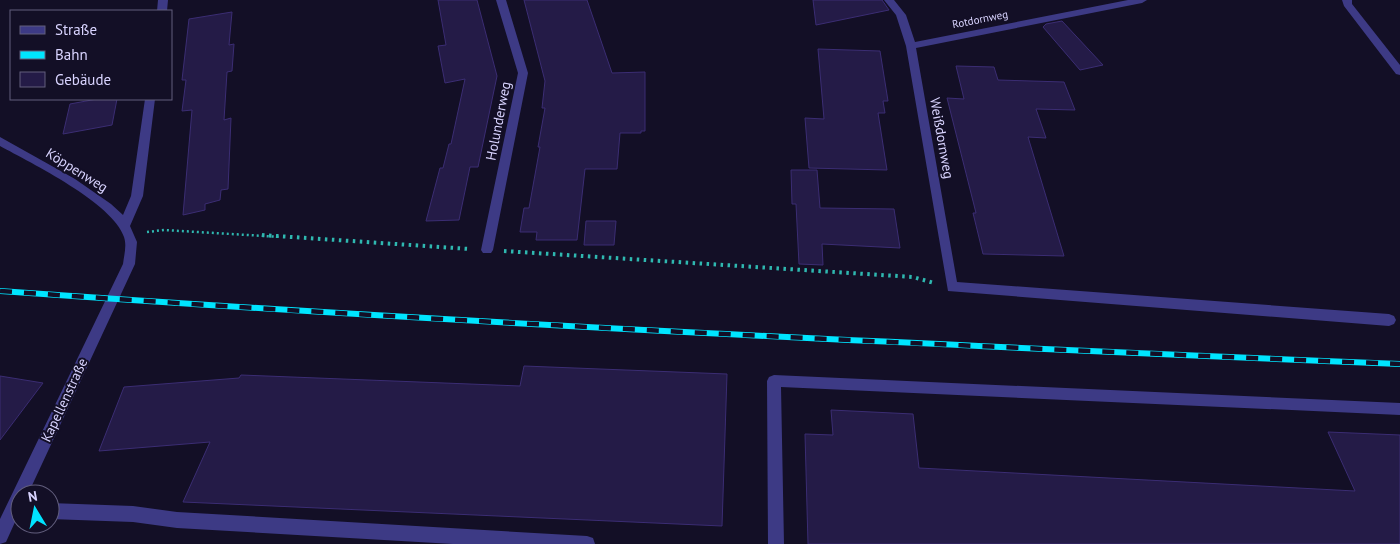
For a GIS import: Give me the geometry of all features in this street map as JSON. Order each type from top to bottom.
[{"type":"street","name":"Holunderweg","points":[[487,250],[523,73],[501,0]]},
{"type":"street","name":"Weißdornweg","points":[[889,0],[901,15],[910,46],[952,287]]},
{"type":"street","name":"Rotdornweg","points":[[910,46],[1142,0]]},
{"type":"street","points":[[1347,0],[1347,4],[1400,72]]},
{"type":"street","points":[[127,230],[137,196],[150,100]]},
{"type":"street","name":"Köppenweg","points":[[0,141],[82,189],[105,206],[127,230]]},
{"type":"street","name":"Kapellenstraße","points":[[28,484],[129,264],[133,247],[127,230]]},
{"type":"street","points":[[952,287],[1389,320]]},
{"type":"street","points":[[776,544],[774,381],[1400,408]]},
{"type":"street","points":[[60,511],[134,514],[177,520],[587,544]]},
{"type":"street","name":"Kapellenstraße","points":[[0,536],[10,520]]},
{"type":"path","points":[[127,230],[208,232],[913,277],[952,287]]},
{"type":"building","points":[[438,0],[477,0],[497,76],[478,167],[470,167],[459,220],[426,221],[440,168],[443,168],[449,144],[451,144],[465,79],[445,83],[438,46],[446,45]]},
{"type":"building","points":[[524,0],[587,0],[612,73],[645,72],[645,131],[641,131],[641,133],[620,133],[617,169],[585,169],[577,240],[536,240],[537,232],[520,232],[524,208],[529,208],[545,108],[542,108],[545,81]]},
{"type":"building","points":[[813,0],[882,0],[889,10],[816,25]]},
{"type":"building","points":[[232,12],[229,45],[234,44],[232,71],[227,72],[224,120],[231,118],[228,189],[221,190],[220,200],[205,204],[205,210],[183,215],[192,110],[182,111],[186,80],[182,80],[189,19]]},
{"type":"building","points":[[1062,21],[1103,65],[1080,70],[1043,27],[1046,24]]},
{"type":"building","points":[[818,49],[880,51],[888,101],[883,101],[885,113],[878,113],[887,170],[809,168],[805,118],[824,119]]},
{"type":"building","points":[[956,66],[994,67],[998,80],[1064,82],[1075,110],[1036,109],[1046,138],[1028,137],[1064,256],[983,254],[973,213],[976,213],[947,98],[964,99]]},
{"type":"building","points":[[92,100],[117,100],[112,125],[63,134],[70,104]]},
{"type":"building","points":[[791,170],[817,170],[820,208],[894,209],[900,248],[822,244],[823,265],[799,264],[796,204],[792,204]]},
{"type":"building","points":[[586,221],[616,221],[614,245],[584,245]]},
{"type":"building","points":[[524,366],[727,374],[722,526],[183,502],[210,442],[99,451],[124,387],[239,378],[241,375],[520,386]]},
{"type":"building","points":[[0,376],[43,383],[0,440]]},
{"type":"building","points":[[831,410],[913,414],[919,468],[1355,491],[1328,432],[1400,435],[1400,544],[808,544],[805,434],[833,435]]},
{"type":"railway","points":[[0,291],[525,324],[1400,364]]}]
